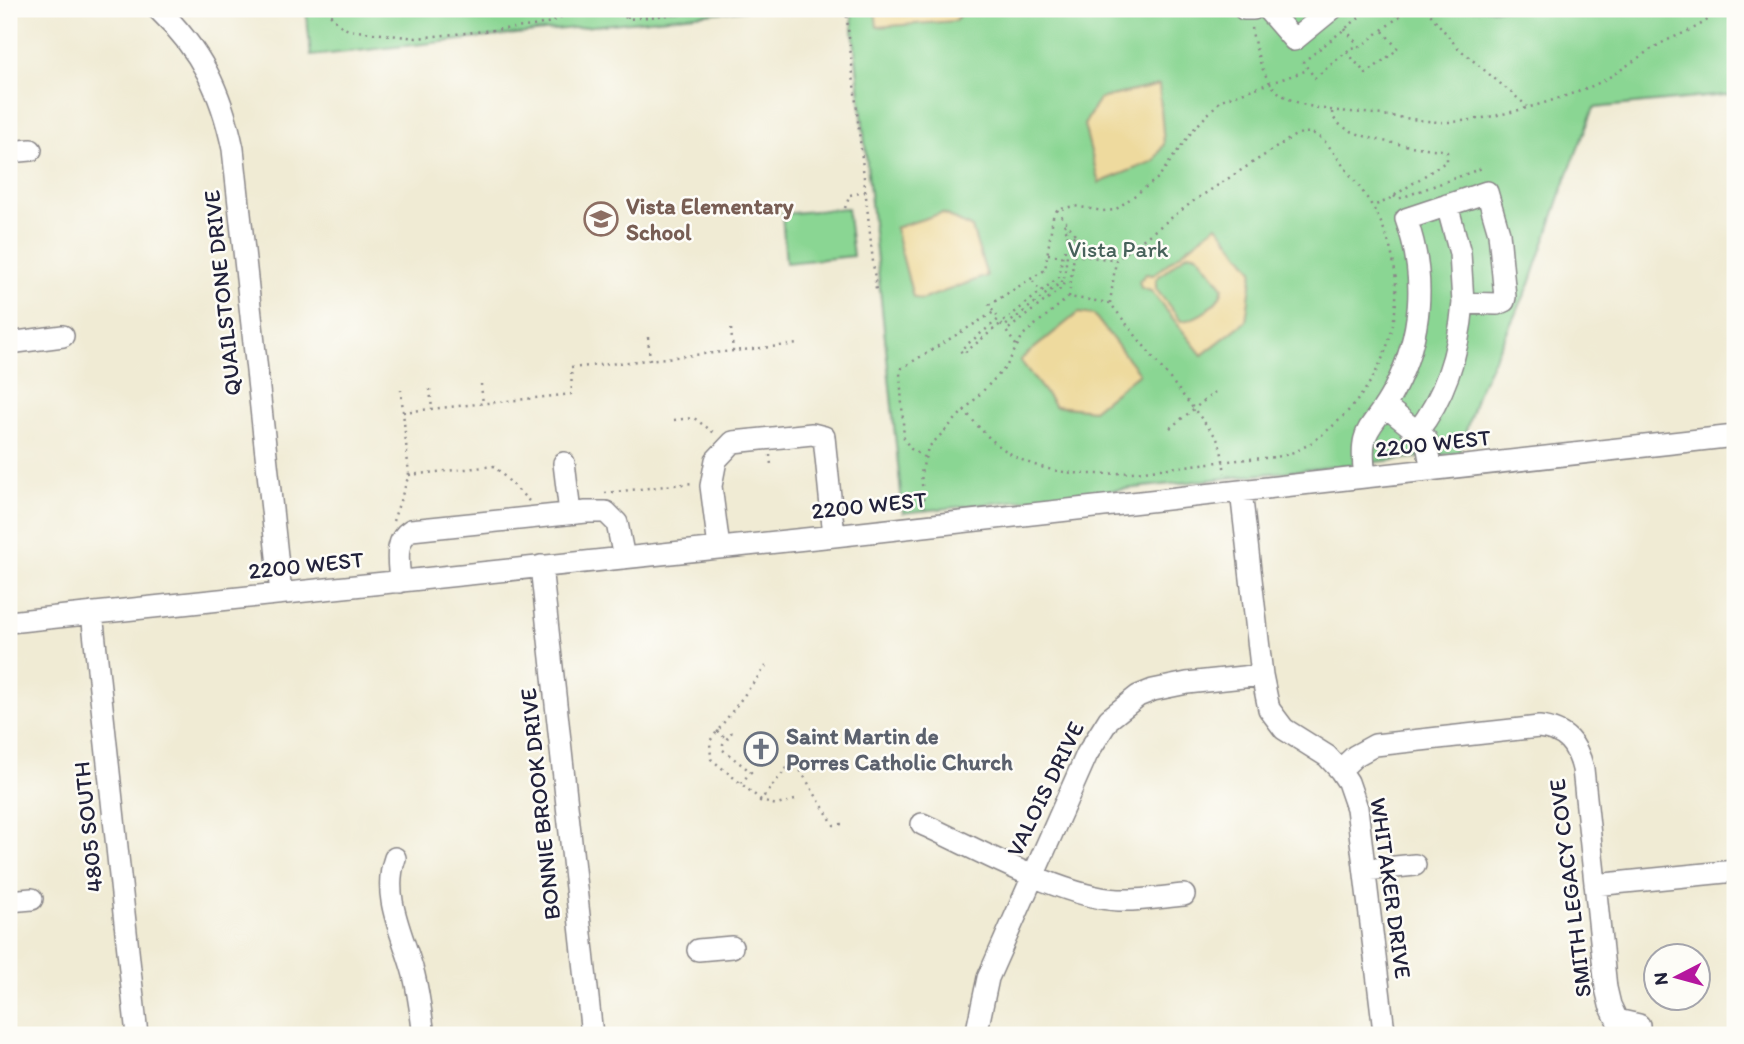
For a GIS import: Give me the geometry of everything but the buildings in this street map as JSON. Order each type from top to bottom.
[{"type":"street","name":"QUAILSTONE DRIVE","points":[[158,9],[178,28],[202,60],[227,122],[234,162],[281,593]]},
{"type":"street","points":[[1267,9],[1294,40],[1332,9]]},
{"type":"street","points":[[9,152],[31,150]]},
{"type":"street","points":[[1365,477],[1363,437],[1385,406],[1403,372],[1411,350],[1419,307],[1417,263],[1406,219],[1487,192],[1503,255],[1504,301],[1497,304],[1463,303]]},
{"type":"street","points":[[1417,432],[1437,403],[1450,372],[1461,330],[1463,303],[1460,253],[1447,205]]},
{"type":"street","points":[[9,343],[63,336]]},
{"type":"street","points":[[1385,406],[1426,439],[1432,470]]},
{"type":"street","points":[[719,548],[711,486],[716,460],[733,442],[812,434],[824,437],[834,536]]},
{"type":"street","name":"2200 WEST","points":[[9,622],[834,536],[1233,485],[1365,477],[1735,436]]},
{"type":"street","points":[[564,463],[570,513]]},
{"type":"street","name":"WHITAKER DRIVE","points":[[1233,485],[1267,701],[1276,720],[1284,729],[1327,757],[1340,770],[1348,782],[1357,808],[1386,1035]]},
{"type":"street","points":[[400,582],[399,543],[411,530],[570,513],[606,512],[617,523],[624,558]]},
{"type":"street","name":"BONNIE BROOK DRIVE","points":[[541,566],[592,1035]]},
{"type":"street","points":[[9,613],[9,622]]},
{"type":"street","name":"4805 SOUTH","points":[[92,613],[137,1035]]},
{"type":"street","name":"VALOIS DRIVE","points":[[976,1035],[988,978],[1087,754],[1109,719],[1138,696],[1153,690],[1262,675]]},
{"type":"street","name":"SMITH LEGACY COVE","points":[[1340,770],[1363,750],[1375,745],[1528,727],[1551,728],[1570,739],[1580,754],[1610,1005],[1617,1020],[1639,1025]]},
{"type":"street","points":[[922,824],[1033,875],[1093,896],[1117,900],[1184,895]]},
{"type":"street","points":[[395,858],[389,880],[390,898],[415,978],[424,1035]]},
{"type":"street","points":[[1366,870],[1415,865]]},
{"type":"street","points":[[1595,885],[1735,871]]},
{"type":"street","points":[[9,901],[32,899]]},
{"type":"street","points":[[698,950],[732,947]]},
{"type":"path","points":[[326,9],[337,23],[348,30],[416,38],[533,26],[551,22],[577,9]]},
{"type":"path","points":[[613,9],[628,19],[731,9]]},
{"type":"path","points":[[627,9],[628,19]]},
{"type":"path","points":[[846,9],[876,290]]},
{"type":"path","points":[[1370,9],[1303,62],[1315,78],[1351,48],[1360,47],[1409,9]]},
{"type":"path","points":[[1391,9],[1398,17]]},
{"type":"path","points":[[1426,9],[1458,48],[1527,106]]},
{"type":"path","points":[[1249,14],[1260,59],[1271,83],[1286,97],[1332,110],[1438,122],[1470,119],[1553,100],[1608,79],[1649,50],[1698,26],[1717,10],[1735,23]]},
{"type":"path","points":[[1345,29],[1360,47]]},
{"type":"path","points":[[1347,52],[1366,74],[1398,49],[1382,30]]},
{"type":"path","points":[[1067,223],[1063,226],[1072,245],[1063,252],[1059,278],[963,354],[960,350],[999,318],[989,305],[1045,270],[1053,217],[1057,210],[1074,206],[1108,211],[1118,209],[1158,178],[1193,130],[1218,103],[1308,70]]},
{"type":"path","points":[[1332,110],[1332,117],[1337,123],[1373,140],[1447,152],[1447,161],[1394,196],[1373,206]]},
{"type":"path","points":[[924,511],[921,473],[928,448],[964,410],[1006,367],[1023,335],[1069,298],[1074,255],[1116,260],[1195,200],[1305,131],[1320,137],[1373,206],[1388,240],[1396,287],[1393,326],[1388,345],[1374,378],[1352,408],[1303,448],[1277,457],[1089,475],[1050,470],[1004,450],[986,435],[964,410]]},
{"type":"path","points":[[1394,196],[1398,199],[1485,167]]},
{"type":"path","points":[[845,208],[850,195],[866,192]]},
{"type":"path","points":[[1057,210],[1092,257]]},
{"type":"path","points":[[1016,345],[1006,331],[1063,287],[1067,255],[1078,246],[1072,237],[1076,234]]},
{"type":"path","points":[[1047,254],[1062,256]]},
{"type":"path","points":[[1110,303],[1116,260]]},
{"type":"path","points":[[1032,280],[1041,292]]},
{"type":"path","points":[[1001,324],[1004,327],[1064,280]]},
{"type":"path","points":[[1069,298],[1110,303],[1219,442],[1223,462],[1233,485]]},
{"type":"path","points":[[924,457],[911,449],[904,439],[900,372],[905,365],[994,312]]},
{"type":"path","points":[[731,329],[733,351]]},
{"type":"path","points":[[648,337],[650,360]]},
{"type":"path","points":[[403,412],[572,394],[570,368],[799,344]]},
{"type":"path","points":[[481,384],[483,404]]},
{"type":"path","points":[[430,389],[432,409]]},
{"type":"path","points":[[393,521],[409,475],[401,390]]},
{"type":"path","points":[[1170,428],[1215,392]]},
{"type":"path","points":[[674,420],[694,418],[720,437]]},
{"type":"path","points":[[409,475],[494,466],[529,501]]},
{"type":"path","points":[[605,493],[697,483]]},
{"type":"path","points":[[766,666],[710,741],[711,759],[765,804],[785,804],[795,800]]},
{"type":"path","points":[[717,731],[727,739]]},
{"type":"path","points":[[732,732],[723,744],[723,750],[751,772],[741,783]]},
{"type":"path","points":[[761,800],[791,763],[797,765],[835,825],[844,824]]},
{"type":"green space","points":[[306,9],[753,9],[311,56]]},
{"type":"green space","name":"Vista Park","points":[[851,9],[1735,9],[1735,94],[1594,108],[1567,176],[1530,284],[1478,392],[1459,453],[903,513]]},
{"type":"green space","points":[[847,208],[853,256],[786,263],[782,214]]},
{"type":"sand","points":[[875,9],[964,9],[955,21],[877,27]]},
{"type":"sand","points":[[1159,85],[1164,144],[1154,161],[1099,183],[1084,125],[1099,99]]},
{"type":"sand","points":[[942,213],[972,228],[987,276],[921,300],[913,297],[895,228]]},
{"type":"sand","points":[[1217,225],[1253,270],[1246,321],[1202,355],[1151,291],[1141,288],[1139,281],[1146,274],[1153,275]],"holes":[[[1188,253],[1198,255],[1223,287],[1218,300],[1207,310],[1181,321],[1156,289],[1156,279]]]},
{"type":"sand","points":[[1078,313],[1094,315],[1139,373],[1093,410],[1055,406],[1020,360]]},
{"type":"place","name":"Vista Elementary School","points":[[601,219]]},
{"type":"place","name":"Saint Martin de Porres Catholic Church","points":[[761,749]]}]
